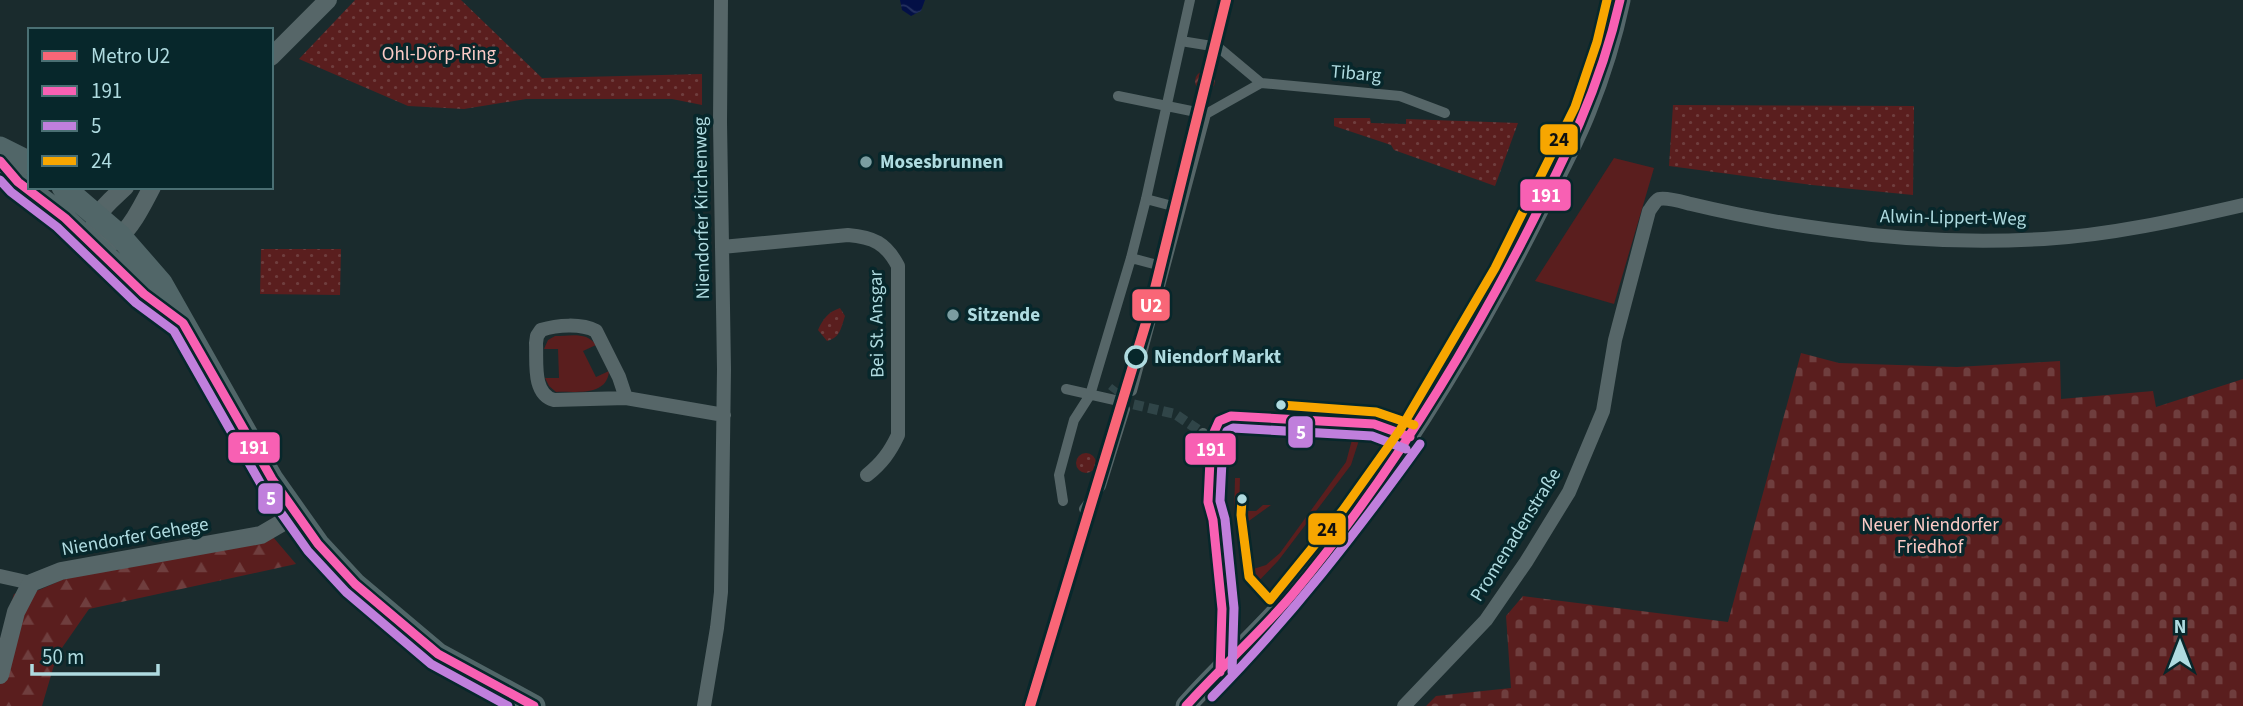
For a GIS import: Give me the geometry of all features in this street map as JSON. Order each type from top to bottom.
[{"type":"main road","points":[[1186,705],[1292,595],[1410,438],[1506,274],[1576,134],[1609,45],[1620,0]]},
{"type":"main road","points":[[0,148],[28,162]]},
{"type":"main road","points":[[0,160],[18,182],[54,209],[144,294],[183,323]]},
{"type":"main road","points":[[65,189],[120,236],[161,283],[272,479],[318,544],[355,584],[438,654],[534,706]]},
{"type":"street","points":[[273,55],[328,0]]},
{"type":"street","name":"Niendorfer Kirchenweg","points":[[704,706],[721,592],[724,415],[720,0]]},
{"type":"street","points":[[1063,501],[1059,475],[1074,420],[1090,394],[1131,258],[1190,0]]},
{"type":"street","points":[[1118,96],[1206,114],[1261,83],[1218,47],[1181,41]]},
{"type":"street","name":"Tibarg","points":[[1261,83],[1400,96],[1445,113]]},
{"type":"street","points":[[1132,391],[1206,114]]},
{"type":"street","points":[[123,189],[97,215],[93,231],[96,247],[112,242],[120,236],[135,217],[151,189]]},
{"type":"street","points":[[1146,199],[1180,208]]},
{"type":"street","name":"Alwin-Lippert-Weg","points":[[1662,199],[1817,228],[1887,238],[1946,240],[2045,239],[2116,230],[2243,205]]},
{"type":"street","name":"Promenadenstraße","points":[[1404,706],[1486,620],[1569,492],[1603,411],[1615,340],[1649,211],[1662,199]]},
{"type":"street","points":[[1128,216],[1141,219]]},
{"type":"street","name":"Bei St. Ansgar","points":[[722,247],[848,235],[866,236],[882,244],[892,256],[898,266],[898,435],[881,463],[867,475]]},
{"type":"street","points":[[1131,258],[1165,267]]},
{"type":"street","points":[[626,398],[619,377],[596,331],[589,327],[557,326],[541,330],[536,343],[539,389],[546,398],[626,398],[724,415]]},
{"type":"street","points":[[1066,389],[1117,400],[1101,486],[1084,509]]},
{"type":"street","name":"Niendorfer Gehege","points":[[31,583],[61,571],[261,536],[297,514]]},
{"type":"street","points":[[0,576],[31,583],[16,612],[0,675]]},
{"type":"green space","name":"Ohl-Dörp-Ring","points":[[355,0],[461,0],[542,78],[702,74],[702,105],[672,99],[526,99],[464,109],[408,106],[299,59]]},
{"type":"green space","points":[[1201,71],[1209,71],[1215,81],[1209,91],[1201,91],[1195,85],[1195,77]]},
{"type":"green space","points":[[1673,105],[1914,106],[1913,195],[1669,166]]},
{"type":"green space","points":[[1334,118],[1370,118],[1371,123],[1406,124],[1406,119],[1518,123],[1495,186],[1394,150],[1391,145],[1334,126]]},
{"type":"green space","points":[[1614,158],[1654,168],[1614,304],[1535,281]]},
{"type":"green space","points":[[261,249],[341,249],[340,295],[260,294]]},
{"type":"green space","points":[[840,308],[845,316],[841,328],[835,338],[827,341],[818,330],[826,316]]},
{"type":"green space","points":[[577,335],[588,338],[596,345],[583,351],[596,377],[609,371],[603,385],[589,391],[572,392],[556,392],[549,386],[545,378],[559,378],[558,349],[544,349],[548,340],[555,336]]},
{"type":"green space","name":"Neuer Niendorfer Friedhof","points":[[1801,353],[1839,363],[1957,367],[2060,361],[2061,399],[2153,391],[2156,407],[2243,379],[2243,706],[1426,706],[1436,696],[1511,688],[1506,616],[1523,596],[1728,622]]},
{"type":"green space","points":[[1355,434],[1361,434],[1351,465],[1278,561],[1252,588],[1244,579],[1244,572],[1266,565],[1280,553],[1346,462]]},
{"type":"green space","points":[[1086,453],[1093,456],[1096,463],[1093,470],[1086,473],[1079,470],[1076,463],[1079,456]]},
{"type":"green space","points":[[1235,478],[1240,478],[1239,511],[1256,511],[1263,505],[1271,505],[1246,523],[1239,522],[1234,515]]},
{"type":"green space","points":[[273,537],[296,564],[89,609],[57,655],[42,706],[0,706],[0,640],[14,594],[39,590],[64,579]]},
{"type":"water","points":[[900,0],[925,0],[921,11],[911,16],[902,10]]},
{"type":"tunnel","points":[[1112,392],[1116,387]]},
{"type":"tunnel","points":[[1119,401],[1175,414],[1203,433]]},
{"type":"metro line","name":"U2","points":[[1030,706],[1149,313],[1226,0]]},
{"type":"transit line","name":"24","points":[[1242,499],[1241,515],[1249,577],[1270,600],[1343,510],[1400,430],[1495,268],[1575,107],[1597,42],[1607,0]]},
{"type":"transit line","name":"191","points":[[1186,706],[1292,595],[1325,554],[1388,468],[1445,379],[1498,287],[1566,152],[1602,64],[1620,0]]},
{"type":"transit line","name":"191","points":[[0,161],[18,182],[65,218],[144,294],[183,323],[272,479],[318,544],[355,584],[438,654],[534,706]]},
{"type":"transit line","name":"5","points":[[0,180],[11,192],[57,227],[136,303],[174,331],[262,486],[308,551],[346,592],[431,664],[508,706]]},
{"type":"transit line","name":"24","points":[[1281,405],[1376,412],[1414,425]]},
{"type":"transit line","name":"191","points":[[1220,672],[1222,609],[1213,520],[1208,502],[1211,439],[1219,421],[1231,416],[1374,424],[1410,437]]},
{"type":"transit line","name":"5","points":[[1232,672],[1234,608],[1225,519],[1220,501],[1223,441],[1227,431],[1233,428],[1372,436],[1406,449]]},
{"type":"transit line","name":"5","points":[[1212,697],[1321,575],[1420,444]]},
{"type":"place","name":"Mosesbrunnen","points":[[866,162]]},
{"type":"place","name":"Sitzende","points":[[953,315]]},
{"type":"place","name":"Niendorf Markt","points":[[1136,357]]}]
